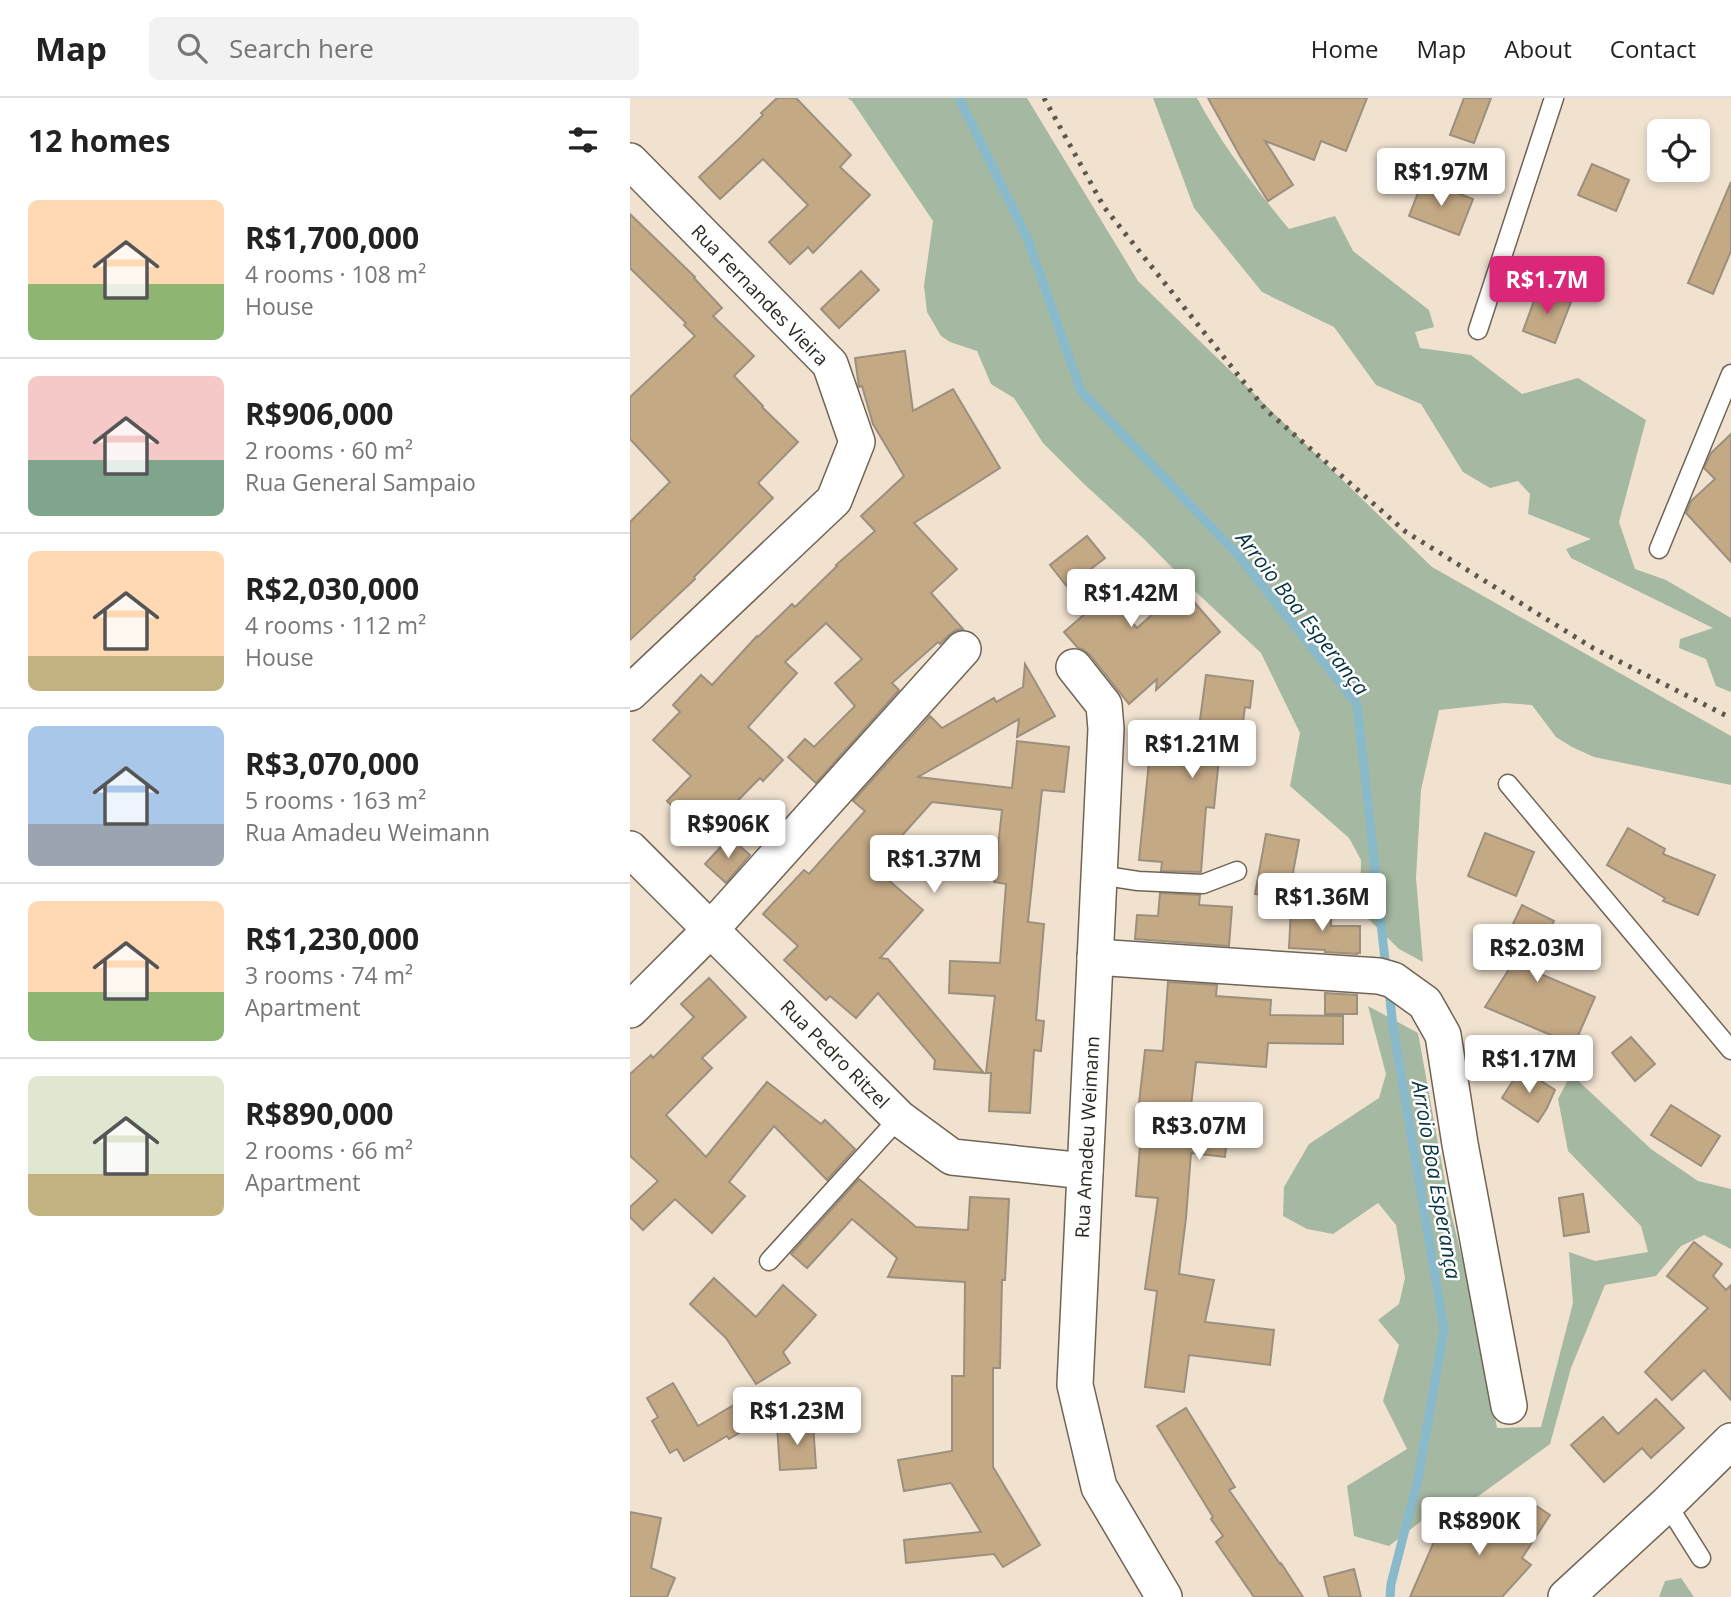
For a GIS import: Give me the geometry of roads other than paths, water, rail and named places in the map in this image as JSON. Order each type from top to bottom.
[{"type":"street","name":"Rua Fernandes Vieira","points":[[630,161],[830,364],[857,442],[834,500],[630,693]]},
{"type":"street","points":[[630,1010],[710,929],[963,649]]},
{"type":"street","name":"Rua Amadeu Weimann","points":[[1074,667],[1104,705],[1106,729],[1075,1385],[1099,1487],[1164,1597]]},
{"type":"street","name":"Rua Pedro Ritzel","points":[[630,849],[899,1118],[952,1157],[1085,1171]]},
{"type":"street","points":[[1095,957],[1386,978],[1426,1003],[1443,1035],[1460,1144],[1509,1406]]},
{"type":"street","points":[[1566,1597],[1731,1441]]},
{"type":"lane","points":[[1478,330],[1555,98]]},
{"type":"lane","points":[[1659,549],[1731,374]]},
{"type":"lane","points":[[1508,784],[1731,1050]]},
{"type":"lane","points":[[1099,875],[1138,881],[1203,884],[1237,871]]},
{"type":"lane","points":[[769,1261],[899,1118]]},
{"type":"lane","points":[[1667,1504],[1701,1558]]},
{"type":"waterway","name":"Arroio Boa Esperança","points":[[959,98],[1028,240],[1081,391],[1238,555],[1357,704],[1386,969]]},
{"type":"waterway","name":"Arroio Boa Esperança","points":[[1389,990],[1444,1329],[1418,1479],[1390,1597]]},
{"type":"railway","points":[[1044,98],[1104,207],[1266,410],[1406,532],[1593,648],[1731,718]]}]
